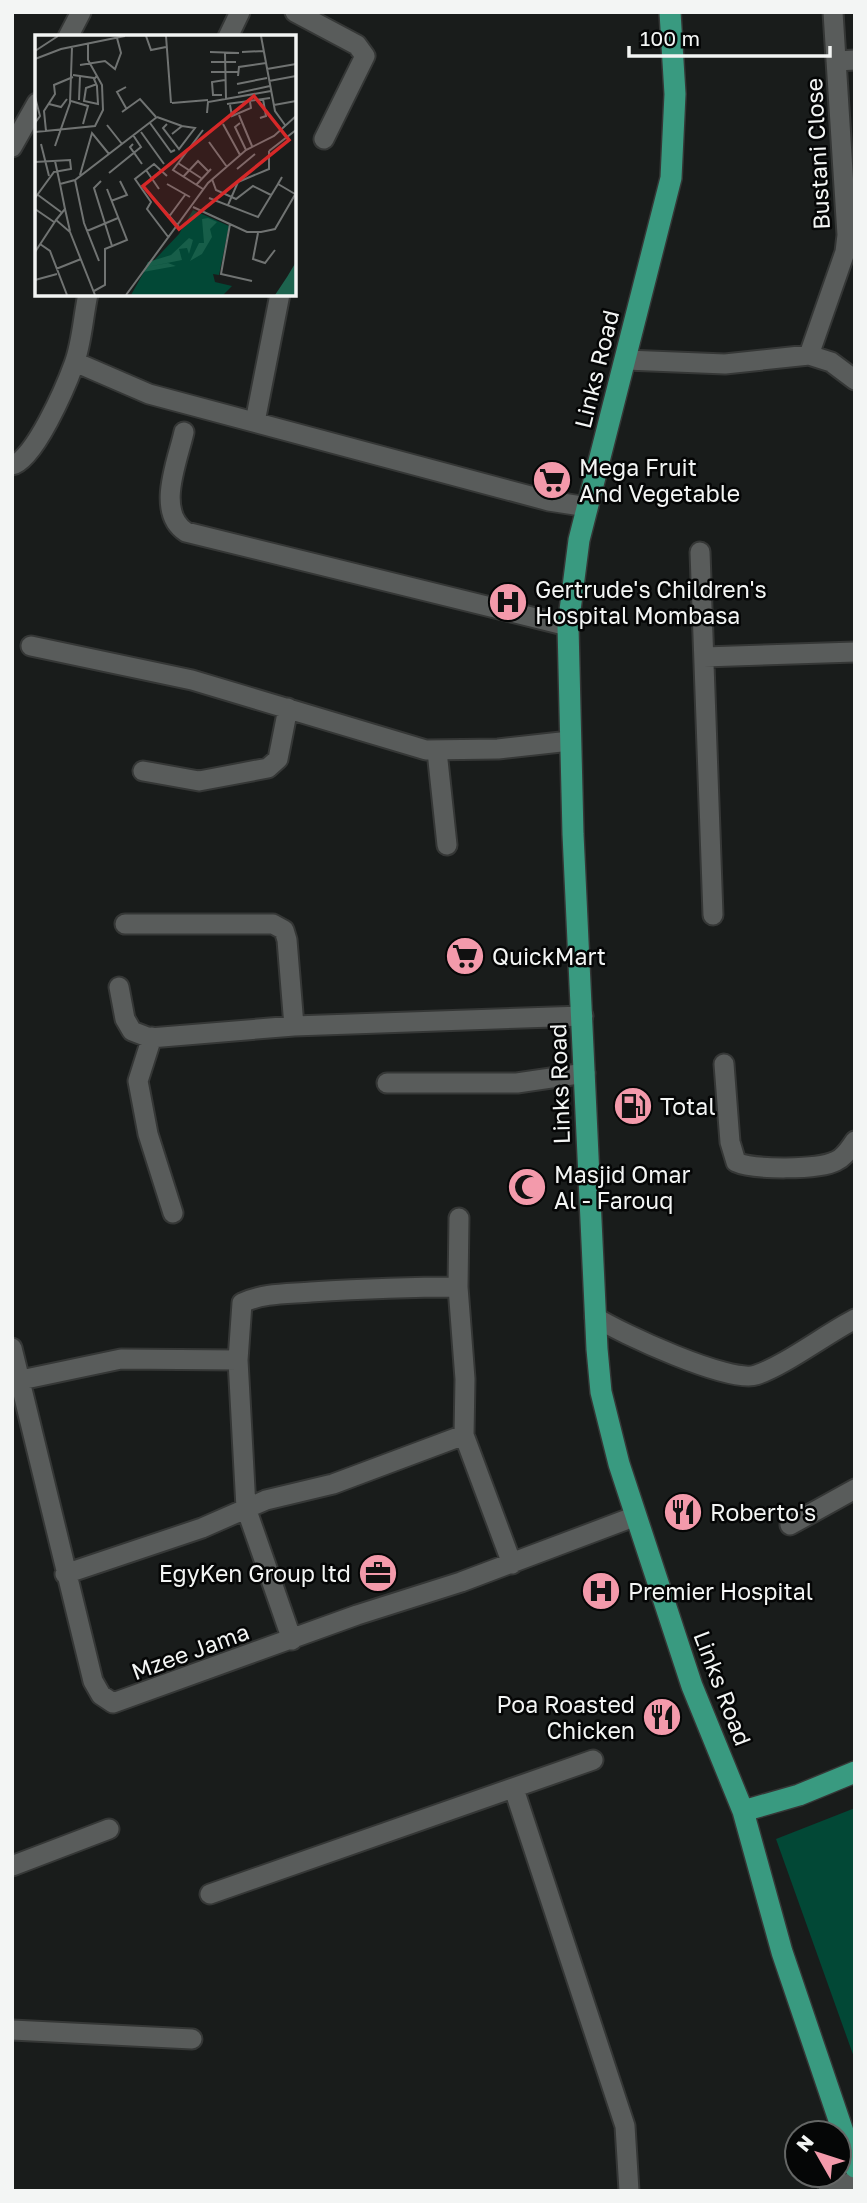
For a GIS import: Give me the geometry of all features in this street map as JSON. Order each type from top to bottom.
[{"type":"main road","name":"Links Road","points":[[670,12],[675,94],[671,178],[579,540],[568,626],[570,741],[595,1317],[606,1418],[692,1686],[743,1811],[782,1952],[855,2167]]},
{"type":"main road","points":[[743,1811],[799,1795],[855,1772]]},
{"type":"street","points":[[69,35],[80,12]]},
{"type":"street","points":[[229,35],[240,12]]},
{"type":"street","points":[[295,12],[357,45],[365,56],[324,139]]},
{"type":"street","name":"Bustani Close","points":[[808,355],[846,244],[848,154],[845,60],[833,12]]},
{"type":"street","points":[[12,147],[35,108]]},
{"type":"street","points":[[12,466],[27,456],[55,406],[75,362],[88,296]]},
{"type":"street","points":[[255,422],[280,296]]},
{"type":"street","points":[[626,360],[725,364],[808,355],[831,362],[855,380]]},
{"type":"street","points":[[75,362],[149,394],[535,497],[588,507]]},
{"type":"street","points":[[184,432],[170,500],[173,518],[186,532],[568,626]]},
{"type":"street","points":[[699,552],[713,915]]},
{"type":"street","points":[[31,646],[192,680],[416,748],[437,751],[570,741]]},
{"type":"street","points":[[704,657],[855,652]]},
{"type":"street","points":[[143,771],[199,780],[268,768],[278,759],[288,708]]},
{"type":"street","points":[[437,751],[447,845]]},
{"type":"street","points":[[125,924],[273,924],[280,927],[288,940],[294,1026]]},
{"type":"street","points":[[119,987],[125,1019],[132,1031],[152,1037],[294,1026],[583,1016]]},
{"type":"street","points":[[152,1037],[138,1080],[148,1134],[173,1213]]},
{"type":"street","points":[[724,1064],[730,1142],[736,1162],[751,1167],[828,1165],[844,1156],[855,1141]]},
{"type":"street","points":[[387,1083],[517,1083],[585,1073]]},
{"type":"street","points":[[459,1218],[458,1287],[465,1378],[464,1435],[512,1564]]},
{"type":"street","points":[[292,1640],[246,1508],[238,1360],[239,1312],[242,1303],[250,1299],[372,1288],[458,1287]]},
{"type":"street","points":[[595,1317],[614,1329],[713,1369],[744,1377],[762,1373],[855,1319]]},
{"type":"street","name":"Mzee Jama","points":[[12,1348],[93,1681],[100,1695],[113,1703],[512,1564],[636,1516]]},
{"type":"street","points":[[21,1380],[121,1359],[238,1360]]},
{"type":"street","points":[[65,1574],[202,1528],[266,1500],[332,1484],[464,1435]]},
{"type":"street","points":[[790,1525],[855,1489]]},
{"type":"street","points":[[210,1894],[593,1760]]},
{"type":"street","points":[[514,1789],[625,2126],[629,2191]]},
{"type":"street","points":[[12,1866],[109,1829]]},
{"type":"street","points":[[12,2030],[192,2039]]},
{"type":"street","points":[[828,2191],[855,2181]]},
{"type":"green space","points":[[855,1808],[855,2060],[776,1839]]},
{"type":"place","name":"Mega Fruit And Vegetable","points":[[552,480]]},
{"type":"place","name":"Gertrude's Children's Hospital Mombasa","points":[[508,602]]},
{"type":"place","name":"QuickMart","points":[[465,956]]},
{"type":"place","name":"Total","points":[[633,1106]]},
{"type":"place","name":"Masjid Omar Al - Farouq","points":[[527,1187]]},
{"type":"place","name":"Roberto's","points":[[683,1512]]},
{"type":"place","name":"EgyKen Group ltd","points":[[378,1573]]},
{"type":"place","name":"Premier Hospital","points":[[601,1591]]},
{"type":"place","name":"Poa Roasted Chicken","points":[[662,1717]]}]
